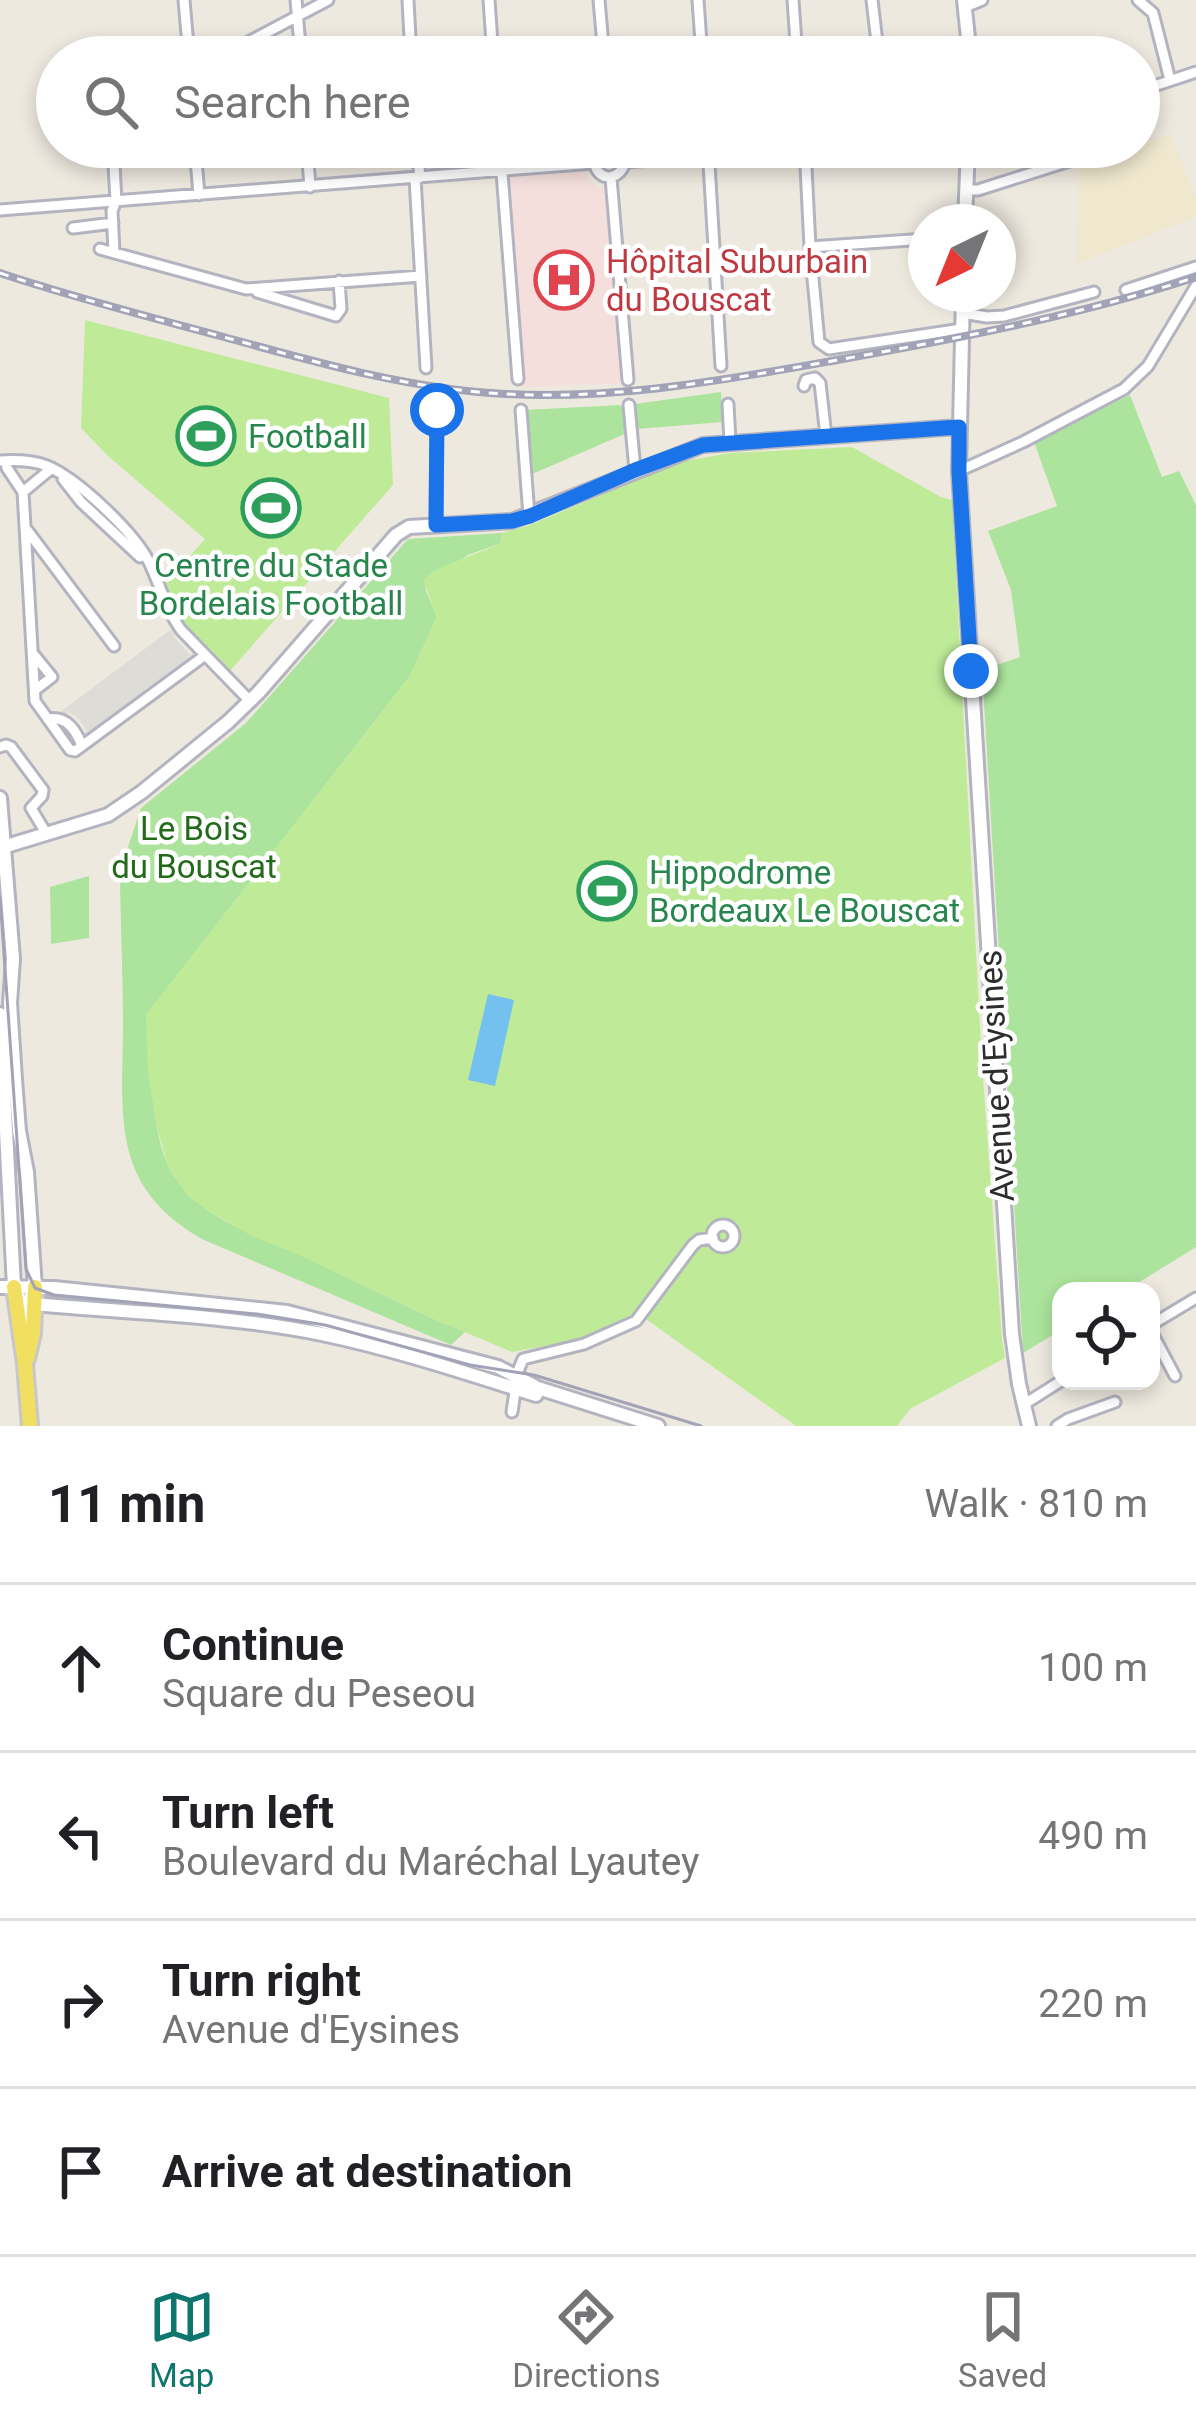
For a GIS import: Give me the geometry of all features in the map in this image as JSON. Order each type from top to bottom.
[{"type":"main road","points":[[7,1287],[26,1364],[30,1426]]},
{"type":"main road","points":[[26,1364],[35,1287]]},
{"type":"street","points":[[184,0],[187,36]]},
{"type":"street","points":[[296,0],[299,36]]},
{"type":"street","points":[[261,36],[328,0]]},
{"type":"street","points":[[408,0],[410,36]]},
{"type":"street","points":[[489,0],[492,36]]},
{"type":"street","points":[[598,0],[602,36]]},
{"type":"street","points":[[698,0],[701,36]]},
{"type":"street","points":[[793,0],[796,36]]},
{"type":"street","points":[[872,0],[877,36]]},
{"type":"street","points":[[968,36],[965,3],[982,0]]},
{"type":"street","points":[[1138,0],[1153,13],[1159,36]]},
{"type":"street","points":[[1160,41],[1170,80]]},
{"type":"street","points":[[1160,84],[1196,72]]},
{"type":"street","points":[[114,168],[114,252]]},
{"type":"street","points":[[197,168],[199,195]]},
{"type":"street","points":[[309,168],[310,187]]},
{"type":"street","points":[[417,168],[426,368]]},
{"type":"street","points":[[0,210],[533,168]]},
{"type":"street","points":[[596,168],[611,178],[623,168]]},
{"type":"street","points":[[710,168],[722,366]]},
{"type":"street","points":[[808,168],[819,342],[829,349],[962,329]]},
{"type":"street","points":[[965,204],[967,168]]},
{"type":"street","points":[[966,190],[1047,168]]},
{"type":"street","points":[[502,170],[518,379]]},
{"type":"street","points":[[611,178],[628,380]]},
{"type":"street","points":[[74,228],[112,223]]},
{"type":"street","points":[[810,248],[908,240]]},
{"type":"street","points":[[100,249],[336,316],[341,309],[339,281]]},
{"type":"street","points":[[1126,290],[1196,267]]},
{"type":"street","points":[[246,289],[422,276]]},
{"type":"street","points":[[959,472],[1124,389],[1148,366],[1195,290]]},
{"type":"street","points":[[962,313],[1004,316],[1094,292]]},
{"type":"street","name":"Avenue d'Eysines","points":[[962,313],[959,472],[1014,1354],[1028,1426]]},
{"type":"street","points":[[804,386],[806,380],[820,382],[826,436]]},
{"type":"street","points":[[728,404],[730,442]]},
{"type":"street","points":[[629,405],[635,470]]},
{"type":"street","points":[[436,525],[437,410]]},
{"type":"street","points":[[521,410],[530,516]]},
{"type":"street","points":[[3,846],[80,826],[120,809],[228,722],[409,527],[530,516],[691,447],[959,427]]},
{"type":"street","points":[[204,656],[82,746],[63,719],[48,720],[35,701],[23,492],[3,461],[24,460],[56,472],[77,489],[143,554],[173,618],[250,700]]},
{"type":"street","points":[[23,492],[56,472]]},
{"type":"street","points":[[26,528],[114,646]]},
{"type":"street","points":[[29,567],[46,555]]},
{"type":"street","points":[[34,655],[52,677],[35,690]]},
{"type":"street","points":[[0,747],[11,747],[43,790],[31,808],[46,833]]},
{"type":"street","points":[[0,797],[13,958],[14,1064],[35,1287]]},
{"type":"street","points":[[0,1014],[7,1287],[25,1306],[31,1344]]},
{"type":"street","points":[[512,1412],[525,1357],[565,1350],[636,1321],[693,1245],[712,1238]]},
{"type":"street","points":[[7,1287],[272,1310],[490,1365],[516,1383]]},
{"type":"street","points":[[7,1287],[35,1304],[271,1326],[363,1344],[657,1426]]},
{"type":"street","points":[[1160,1322],[1196,1298]]},
{"type":"street","points":[[271,1326],[272,1310]]},
{"type":"street","points":[[1160,1347],[1174,1376]]},
{"type":"street","points":[[1023,1405],[1052,1387]]},
{"type":"street","points":[[1057,1426],[1115,1402]]},
{"type":"shaded area","points":[[1171,134],[1196,199],[1196,217],[1076,264],[1079,168],[1160,168],[1160,137]]},
{"type":"shaded area","name":"Hôpital Suburbain du Bouscat","points":[[584,171],[595,186],[608,191],[622,383],[523,387],[506,181]]},
{"type":"shaded area","points":[[173,628],[177,632],[173,636],[191,655],[195,651],[196,658],[86,740],[81,735],[87,731],[77,717],[69,712],[65,718],[56,715]]},
{"type":"green space","name":"Centre du Stade Bordelais Football","points":[[85,320],[389,398],[393,485],[230,671],[182,622],[165,584],[205,539],[81,428]]},
{"type":"green space","points":[[721,392],[723,422],[637,429],[635,404]]},
{"type":"green space","points":[[1130,395],[1162,477],[1179,471],[1196,505],[1196,1247],[1140,1282],[1052,1282],[1052,1335],[1023,1353],[982,670],[1020,657],[1011,590],[988,531],[1057,506],[1034,442]]},
{"type":"green space","points":[[620,405],[627,433],[530,475],[525,410]]},
{"type":"green space","name":"Hippodrome Bordeaux Le Bouscat","points":[[852,447],[952,500],[982,1064],[1005,1358],[910,1409],[897,1426],[796,1426],[636,1312],[611,1328],[577,1340],[512,1352],[254,1237],[188,1196],[168,1167],[157,1128],[146,1015],[410,676],[437,617],[423,580],[433,571],[501,543],[502,533],[684,461],[730,453]]},
{"type":"green space","name":"Le Bois du Bouscat","points":[[502,533],[501,543],[468,555],[425,588],[437,617],[410,676],[147,1014],[159,1135],[163,1154],[182,1187],[231,1224],[466,1331],[451,1345],[204,1240],[152,1198],[137,1174],[124,1121],[120,887],[122,865],[141,808],[246,723],[408,539]]},
{"type":"green space","points":[[89,876],[89,938],[51,944],[50,887]]},
{"type":"water","points":[[488,994],[514,1000],[495,1086],[468,1080]]},
{"type":"tram line","points":[[0,897],[26,1269],[35,1288],[54,1295],[325,1325],[470,1365],[534,1375],[701,1426]]},
{"type":"railway","points":[[0,273],[348,370],[445,388],[523,395],[612,393],[788,369],[1015,325],[1196,277]]},
{"type":"place","name":"Hôpital Suburbain du Bouscat","points":[[564,280]]},
{"type":"place","name":"Football","points":[[206,436]]},
{"type":"place","name":"Centre du Stade Bordelais Football","points":[[271,508]]},
{"type":"place","name":"Hippodrome Bordeaux Le Bouscat","points":[[607,891]]},
{"type":"route","points":[[437,410],[436,525],[530,516],[691,447],[959,427],[971,671]]}]
